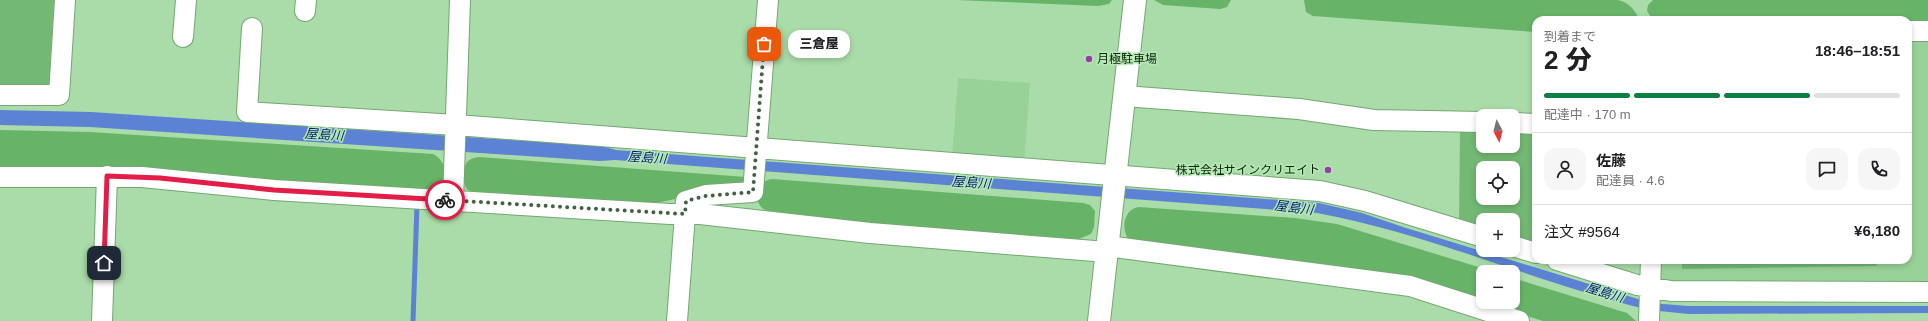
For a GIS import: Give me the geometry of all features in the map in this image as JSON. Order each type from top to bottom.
[{"type":"street","points":[[0,95],[60,95],[66,0]]},
{"type":"street","points":[[183,37],[186,0]]},
{"type":"street","points":[[453,201],[460,0]]},
{"type":"street","points":[[677,321],[686,201],[706,196],[753,192],[768,0]]},
{"type":"street","points":[[1099,321],[1135,0]]},
{"type":"street","points":[[252,28],[247,112],[756,151],[1320,191],[1366,201],[1476,235]]},
{"type":"street","points":[[1912,31],[1928,31]]},
{"type":"street","points":[[1124,96],[1299,109],[1374,120],[1476,122]]},
{"type":"street","points":[[1520,123],[1532,124]]},
{"type":"street","points":[[102,321],[107,176]]},
{"type":"street","points":[[0,177],[107,176],[160,178],[274,190],[700,214],[870,233],[1107,249],[1410,286],[1519,321]]},
{"type":"street","points":[[1520,248],[1532,253]]},
{"type":"street","points":[[1569,264],[1650,291],[1689,293],[1928,292]]},
{"type":"street","points":[[1649,321],[1651,264]]},
{"type":"shaded area","points":[[0,0],[54,0],[49,85],[0,89]]},
{"type":"shaded area","points":[[956,0],[1112,0],[1109,4],[1098,6]]},
{"type":"shaded area","points":[[1154,0],[1231,0],[1227,7],[1220,9],[1163,5]]},
{"type":"shaded area","points":[[1304,0],[1618,0],[1631,7],[1637,16],[1532,16],[1532,32],[1313,16],[1306,12]]},
{"type":"shaded area","points":[[1653,0],[1928,0],[1928,21],[1912,21],[1912,16],[1650,16],[1647,11],[1648,5]]},
{"type":"shaded area","points":[[1912,37],[1928,38],[1928,287],[1656,284],[1656,264],[1912,264]]},
{"type":"shaded area","points":[[958,78],[1030,83],[1024,164],[952,159]]},
{"type":"shaded area","points":[[0,130],[90,132],[433,154],[441,160],[445,170],[445,175],[439,189],[433,189],[275,180],[143,167],[0,167]]},
{"type":"shaded area","points":[[1460,130],[1476,131],[1476,153],[1520,153],[1520,132],[1532,132],[1532,247],[1520,243],[1520,213],[1476,213],[1476,230],[1459,224]]},
{"type":"shaded area","points":[[479,157],[746,177],[748,184],[656,203],[475,192],[466,188],[464,172],[467,162],[471,159]]},
{"type":"shaded area","points":[[772,179],[1083,203],[1090,205],[1095,211],[1094,227],[1091,234],[1079,239],[871,223],[768,211],[759,204],[757,194],[762,184]]},
{"type":"shaded area","points":[[1139,207],[1295,218],[1337,224],[1476,266],[1476,301],[1128,239],[1124,224],[1127,215],[1134,208]]},
{"type":"shaded area","points":[[1682,264],[1877,264],[1877,266],[1682,269]]},
{"type":"shaded area","points":[[1520,280],[1627,313],[1636,321],[1543,321],[1506,309],[1520,309]]},
{"type":"water","name":"屋島川","points":[[0,110],[91,112],[602,146],[616,150],[1319,203],[1362,213],[1476,249],[1476,257],[1401,233],[1317,213],[615,160],[600,161],[90,127],[0,125]]},
{"type":"water","name":"屋島川","points":[[1477,257],[1501,257],[1651,303],[1688,306],[1928,306],[1928,313],[1688,314],[1650,310],[1608,299],[1520,271],[1520,265],[1501,265]]},
{"type":"waterway","points":[[413,321],[417,205]]},
{"type":"way so far","points":[[445,200],[685,214],[686,201],[706,196],[753,192],[764,44]]},
{"type":"place","name":"三倉屋","points":[[764,44]]},
{"type":"place","name":"月極駐車場","points":[[1089,59]]},
{"type":"place","name":"株式会社サインクリエイト","points":[[1328,170]]},
{"type":"route","points":[[104,263],[107,176],[160,178],[274,190],[445,200]]}]
